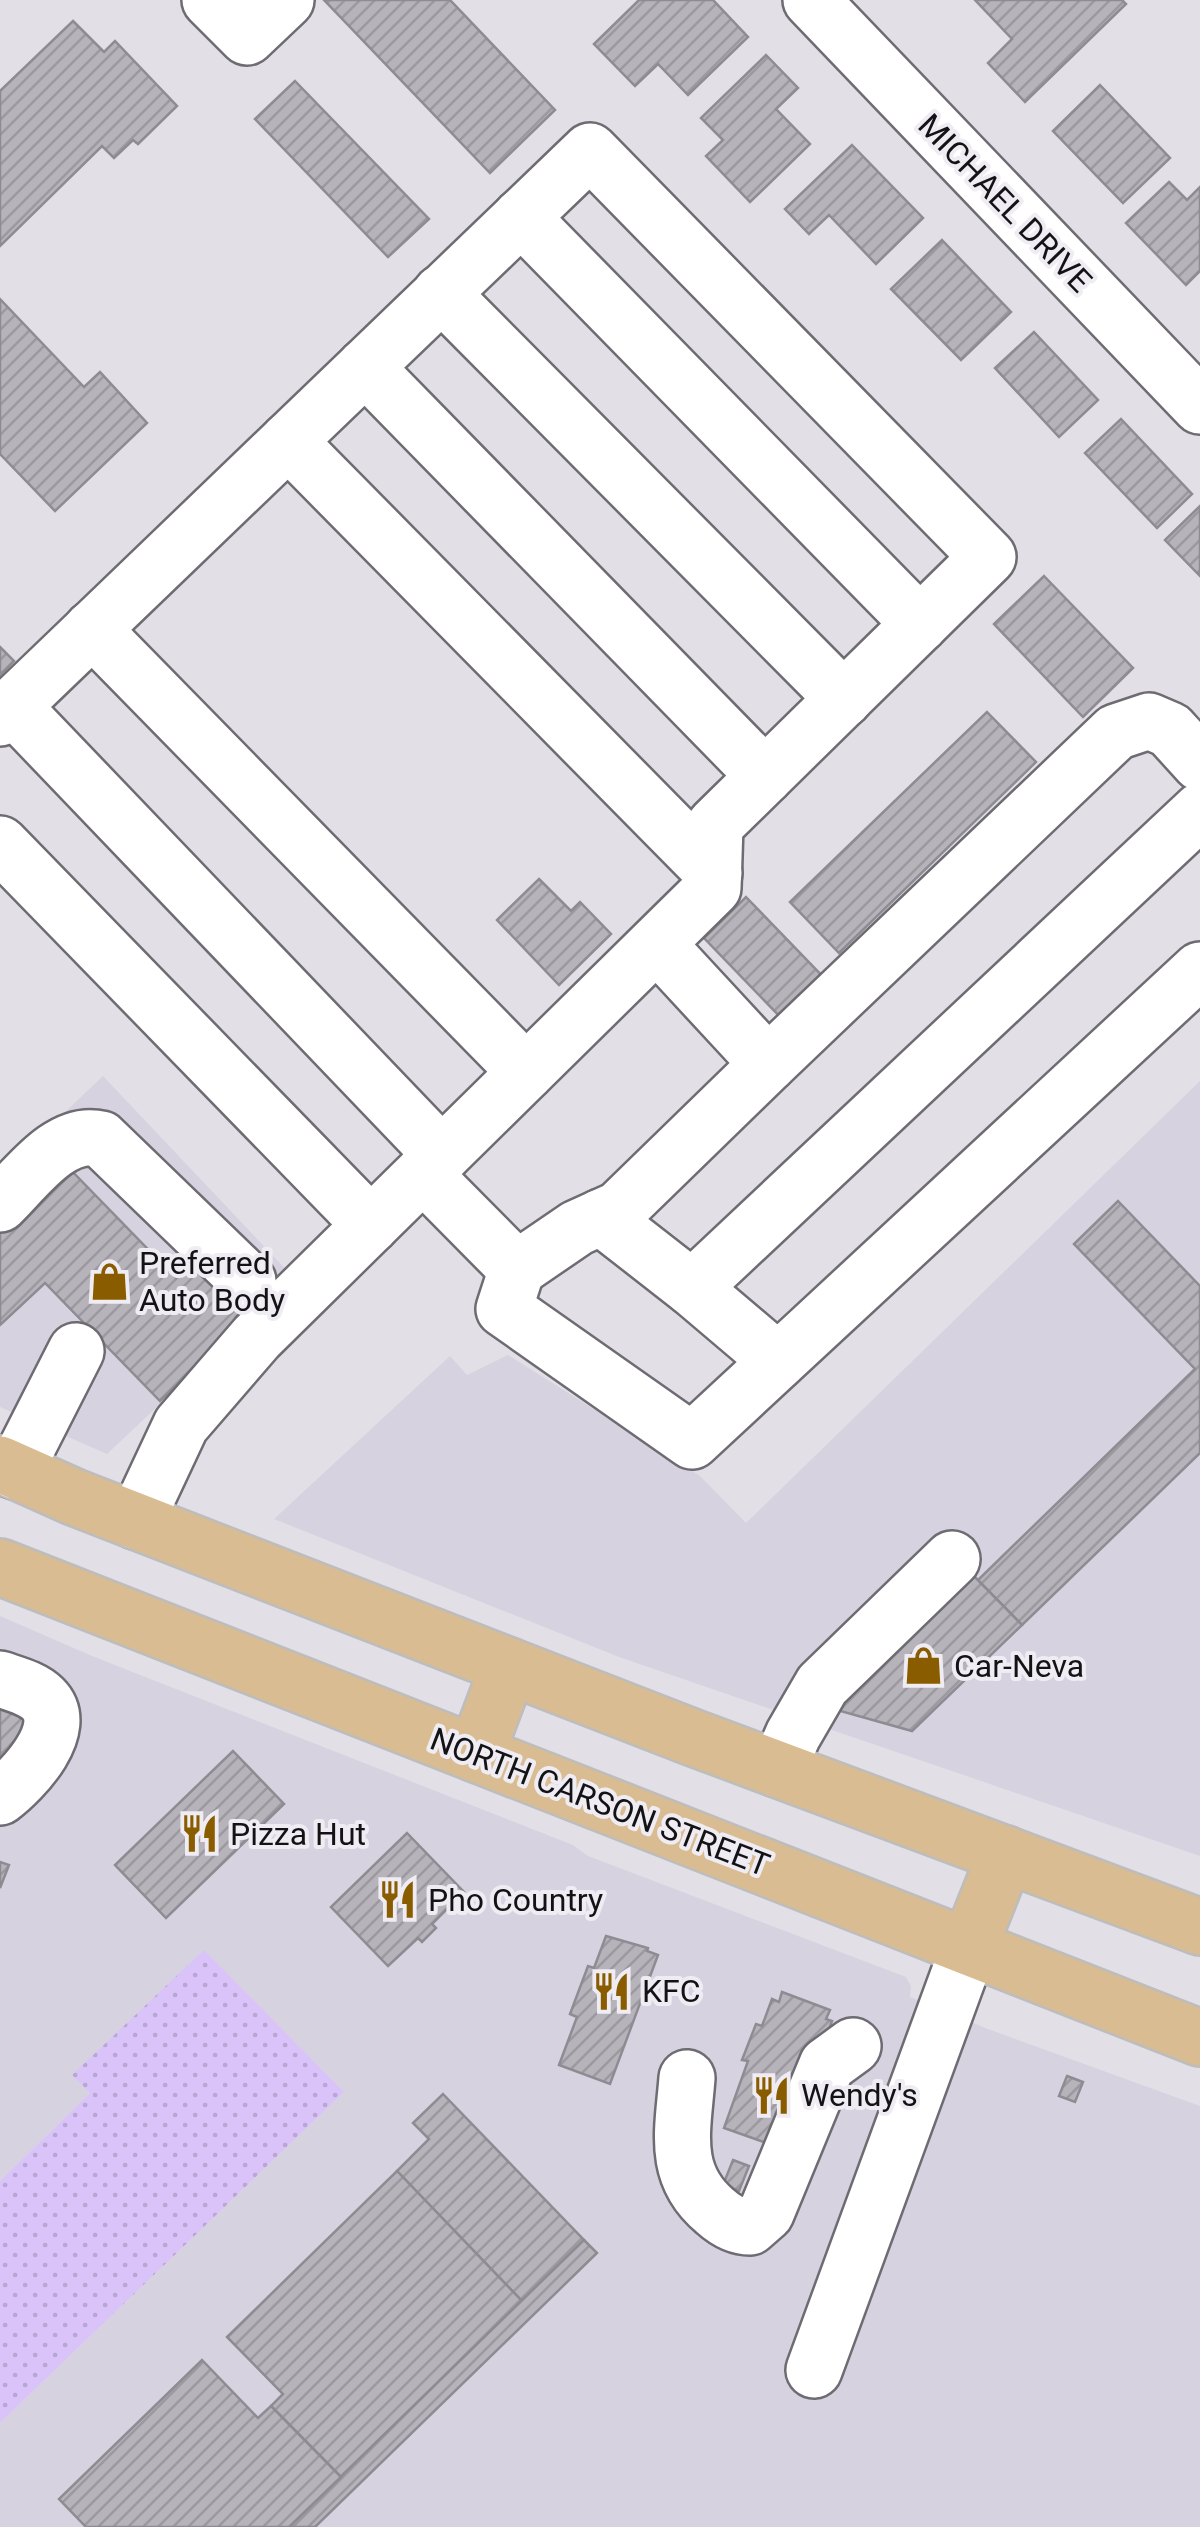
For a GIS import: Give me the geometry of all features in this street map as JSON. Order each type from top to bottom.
[{"type":"main road","points":[[5,1474],[1200,1927]]},
{"type":"main road","name":"NORTH CARSON STREET","points":[[0,1567],[1200,2038]]},
{"type":"main road","points":[[476,1754],[510,1666]]},
{"type":"main road","points":[[970,1947],[1006,1854]]},
{"type":"street","points":[[210,0],[246,38],[286,0]]},
{"type":"street","name":"MICHAEL DRIVE","points":[[811,0],[1200,406]]},
{"type":"street","points":[[136,1521],[181,1425],[258,1337],[432,1164],[713,888],[715,825],[988,558],[590,151],[6,712],[432,1164],[517,1269]]},
{"type":"street","points":[[522,217],[920,624]]},
{"type":"street","points":[[442,294],[844,699]]},
{"type":"street","points":[[365,368],[765,776]]},
{"type":"street","points":[[288,441],[714,872]]},
{"type":"street","points":[[92,629],[526,1072]]},
{"type":"street","points":[[1200,763],[1170,730],[1149,721],[1116,732],[619,1209],[577,1228],[517,1269],[504,1309],[692,1441],[1200,970]]},
{"type":"street","points":[[692,1288],[1200,811]]},
{"type":"street","points":[[0,844],[371,1226]]},
{"type":"street","points":[[657,944],[768,1064]]},
{"type":"street","points":[[0,1204],[69,1141],[86,1136],[101,1138],[248,1281]]},
{"type":"street","points":[[600,1218],[778,1360]]},
{"type":"street","points":[[5,1474],[76,1351]]},
{"type":"street","points":[[778,1769],[822,1685],[952,1559]]},
{"type":"street","points":[[0,1679],[35,1692],[48,1702],[53,1720],[34,1766],[0,1798]]},
{"type":"street","points":[[814,2370],[970,1947]]},
{"type":"street","points":[[688,2078],[682,2145],[688,2179],[698,2196],[720,2216],[740,2227],[750,2227],[766,2213],[827,2065],[854,2046]]},
{"type":"shaded area","points":[[103,1076],[294,1278],[107,1454],[0,1407],[0,1174]]},
{"type":"shaded area","points":[[1200,1081],[1200,1856],[619,1657],[274,1519],[450,1356],[467,1375],[508,1355],[700,1476],[746,1523]]},
{"type":"shaded area","points":[[0,1616],[92,1656],[573,1845],[588,1856],[906,1977],[911,1986],[910,1997],[988,2029],[1200,2106],[1200,2527],[0,2527],[0,2423],[344,2092],[73,2075],[90,2093],[0,2181]]},
{"type":"shaded area","points":[[204,1950],[344,2092],[0,2423],[0,2181],[90,2093],[72,2075]]},
{"type":"building","points":[[324,0],[450,0],[555,110],[490,173]]},
{"type":"building","points":[[639,0],[713,0],[748,37],[688,95],[658,64],[635,86],[594,44]]},
{"type":"building","points":[[975,0],[1122,0],[1126,4],[1025,102],[988,63],[1012,39]]},
{"type":"building","points":[[73,21],[104,52],[115,41],[177,106],[138,144],[133,140],[114,158],[102,146],[0,246],[0,91]]},
{"type":"building","points":[[766,55],[798,88],[776,109],[810,144],[750,202],[706,156],[723,140],[701,118]]},
{"type":"building","points":[[295,81],[429,219],[388,257],[255,119]]},
{"type":"building","points":[[1100,85],[1170,158],[1123,203],[1053,131]]},
{"type":"building","points":[[852,145],[923,218],[876,264],[829,215],[809,234],[785,209]]},
{"type":"building","points":[[1169,182],[1187,200],[1200,187],[1200,271],[1186,285],[1126,223]]},
{"type":"building","points":[[942,240],[1011,312],[961,360],[891,289]]},
{"type":"building","points":[[0,299],[84,387],[100,372],[147,423],[55,511],[0,454]]},
{"type":"building","points":[[1034,332],[1098,400],[1059,437],[995,368]]},
{"type":"building","points":[[1121,419],[1192,494],[1157,528],[1085,453]]},
{"type":"building","points":[[1200,506],[1200,576],[1165,540]]},
{"type":"building","points":[[1044,576],[1133,668],[1083,717],[994,624]]},
{"type":"building","points":[[0,647],[14,661],[0,675]]},
{"type":"building","points":[[987,712],[1036,762],[839,953],[790,902]]},
{"type":"building","points":[[539,879],[571,911],[580,902],[611,934],[559,985],[497,920]]},
{"type":"building","points":[[746,897],[829,983],[786,1023],[704,938]]},
{"type":"building","name":"Preferred Auto Body","points":[[65,1164],[176,1278],[196,1258],[250,1314],[160,1401],[45,1283],[0,1325],[0,1227]]},
{"type":"building","points":[[1118,1201],[1200,1286],[1200,1453],[1022,1625],[978,1580],[1195,1369],[1074,1244]]},
{"type":"building","name":"Car-Neva","points":[[969,1571],[1022,1625],[912,1731],[826,1707]]},
{"type":"building","points":[[0,1687],[28,1697],[19,1764],[0,1757]]},
{"type":"building","name":"Pizza Hut","points":[[233,1751],[284,1804],[166,1918],[115,1865]]},
{"type":"building","name":"Pho Country","points":[[407,1833],[464,1892],[432,1924],[436,1928],[422,1942],[418,1938],[388,1966],[331,1907]]},
{"type":"building","points":[[0,1862],[9,1865],[0,1888]]},
{"type":"building","name":"KFC","points":[[606,1936],[648,1948],[647,1951],[658,1955],[610,2084],[559,2065],[577,2017],[570,2014],[588,1966],[594,1968]]},
{"type":"building","name":"Wendy's","points":[[782,1992],[830,2010],[826,2019],[832,2021],[786,2150],[724,2128],[748,2061],[742,2060],[756,2024],[762,2026],[772,1999],[779,2002]]},
{"type":"building","points":[[1067,2076],[1083,2082],[1075,2102],[1059,2096]]},
{"type":"building","points":[[443,2094],[584,2240],[522,2301],[397,2171],[429,2139],[413,2123]]},
{"type":"building","points":[[733,2160],[749,2166],[739,2191],[723,2185]]},
{"type":"building","points":[[397,2171],[522,2301],[341,2477],[271,2406],[283,2394],[227,2337]]},
{"type":"building","points":[[584,2240],[597,2253],[315,2527],[289,2527]]},
{"type":"building","points":[[202,2360],[258,2418],[271,2406],[341,2477],[289,2527],[86,2527],[59,2499]]},
{"type":"place","name":"Preferred Auto Body","points":[[109,1281]]},
{"type":"place","name":"Car-Neva","points":[[924,1666]]},
{"type":"place","name":"Pizza Hut","points":[[200,1834]]},
{"type":"place","name":"Pho Country","points":[[398,1900]]},
{"type":"place","name":"KFC","points":[[612,1991]]},
{"type":"place","name":"Wendy's","points":[[771,2095]]}]
